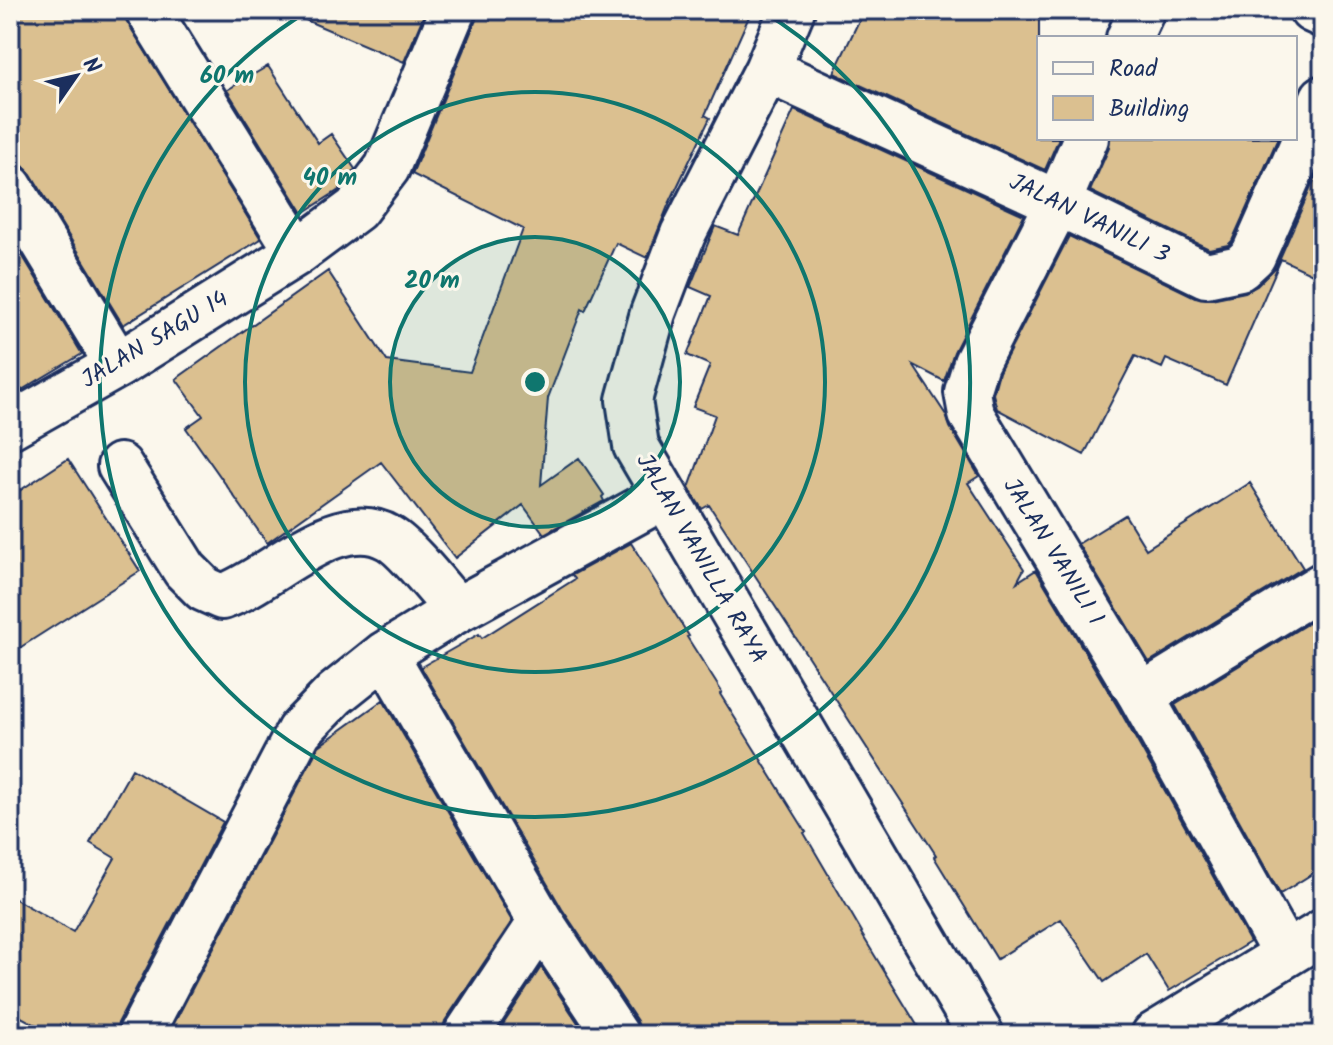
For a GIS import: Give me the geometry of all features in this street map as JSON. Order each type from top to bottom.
[{"type":"street","points":[[148,10],[298,252]]},
{"type":"street","name":"JALAN SAGU 14","points":[[10,426],[118,365],[298,252],[356,209],[387,168],[453,10]]},
{"type":"street","name":"JALAN VANILLA RAYA","points":[[792,10],[767,70],[683,234],[653,313],[629,400],[636,446],[663,497],[981,1035]]},
{"type":"street","points":[[1130,36],[1142,10]]},
{"type":"street","points":[[1312,10],[1323,15]]},
{"type":"street","name":"JALAN VANILI 3","points":[[767,70],[1058,203],[1206,275],[1240,268],[1253,256],[1323,98]]},
{"type":"street","name":"JALAN VANILI 1","points":[[1085,140],[1058,203],[976,363],[967,392],[971,414],[1141,696],[1285,954]]},
{"type":"street","points":[[10,187],[118,365]]},
{"type":"street","points":[[120,466],[185,570],[204,589],[222,597],[238,591],[326,538],[350,530],[390,538],[457,610]]},
{"type":"street","points":[[140,1035],[299,731],[335,694],[385,654],[457,610],[663,497]]},
{"type":"street","points":[[1141,696],[1323,585]]},
{"type":"street","points":[[385,654],[541,922],[616,1035]]},
{"type":"street","points":[[466,1035],[541,922]]},
{"type":"street","points":[[1154,1035],[1323,932]]},
{"type":"building","points":[[10,10],[120,10],[261,239],[123,325],[31,174],[23,166],[10,162]]},
{"type":"building","points":[[282,10],[426,10],[404,62]]},
{"type":"building","points":[[477,10],[752,10],[705,115],[710,118],[647,258],[616,243],[585,311],[582,309],[548,398],[541,485],[579,458],[604,495],[604,501],[544,534],[523,505],[455,558],[381,462],[267,543],[186,428],[203,416],[176,379],[328,271],[387,361],[470,372],[523,229],[412,174],[476,20]]},
{"type":"building","points":[[864,10],[1039,10],[1037,140],[1058,140],[1045,170],[834,73]]},
{"type":"building","points":[[268,66],[318,143],[331,134],[355,169],[339,190],[303,213],[227,90]]},
{"type":"building","points":[[794,110],[1024,215],[954,352],[944,381],[913,365],[946,415],[979,476],[968,483],[1024,569],[1017,582],[1036,570],[1119,709],[1250,942],[1169,991],[1146,954],[1104,982],[1061,919],[997,959],[934,857],[936,855],[709,505],[702,509],[689,488],[715,415],[693,407],[710,365],[687,355],[711,296],[690,287],[715,226],[738,235]]},
{"type":"building","points":[[1110,140],[1277,140],[1232,241],[1228,245],[1209,249],[1090,191]]},
{"type":"building","points":[[1323,160],[1323,279],[1281,259],[1226,385],[1166,359],[1162,368],[1135,356],[1084,455],[997,409],[993,394],[999,372],[1069,236],[1195,297],[1211,299],[1245,292],[1257,286],[1276,267]]},
{"type":"building","points":[[10,235],[82,354],[10,397]]},
{"type":"building","points":[[68,459],[140,571],[10,654],[10,497]]},
{"type":"building","points":[[1250,483],[1303,568],[1149,662],[1078,544],[1125,515],[1146,549]]},
{"type":"building","points":[[631,543],[806,832],[861,933],[923,1035],[641,1035],[637,1021],[562,909],[421,667],[479,634],[482,638],[575,579],[572,575]]},
{"type":"building","points":[[1323,614],[1323,867],[1280,894],[1175,705]]},
{"type":"building","points":[[383,700],[512,921],[445,1021],[441,1035],[168,1035],[319,746]]},
{"type":"building","points":[[132,769],[223,822],[118,1023],[115,1035],[54,1035],[10,1011],[10,896],[73,932],[115,858],[90,843]]},
{"type":"building","points":[[541,967],[586,1035],[496,1035]]}]
